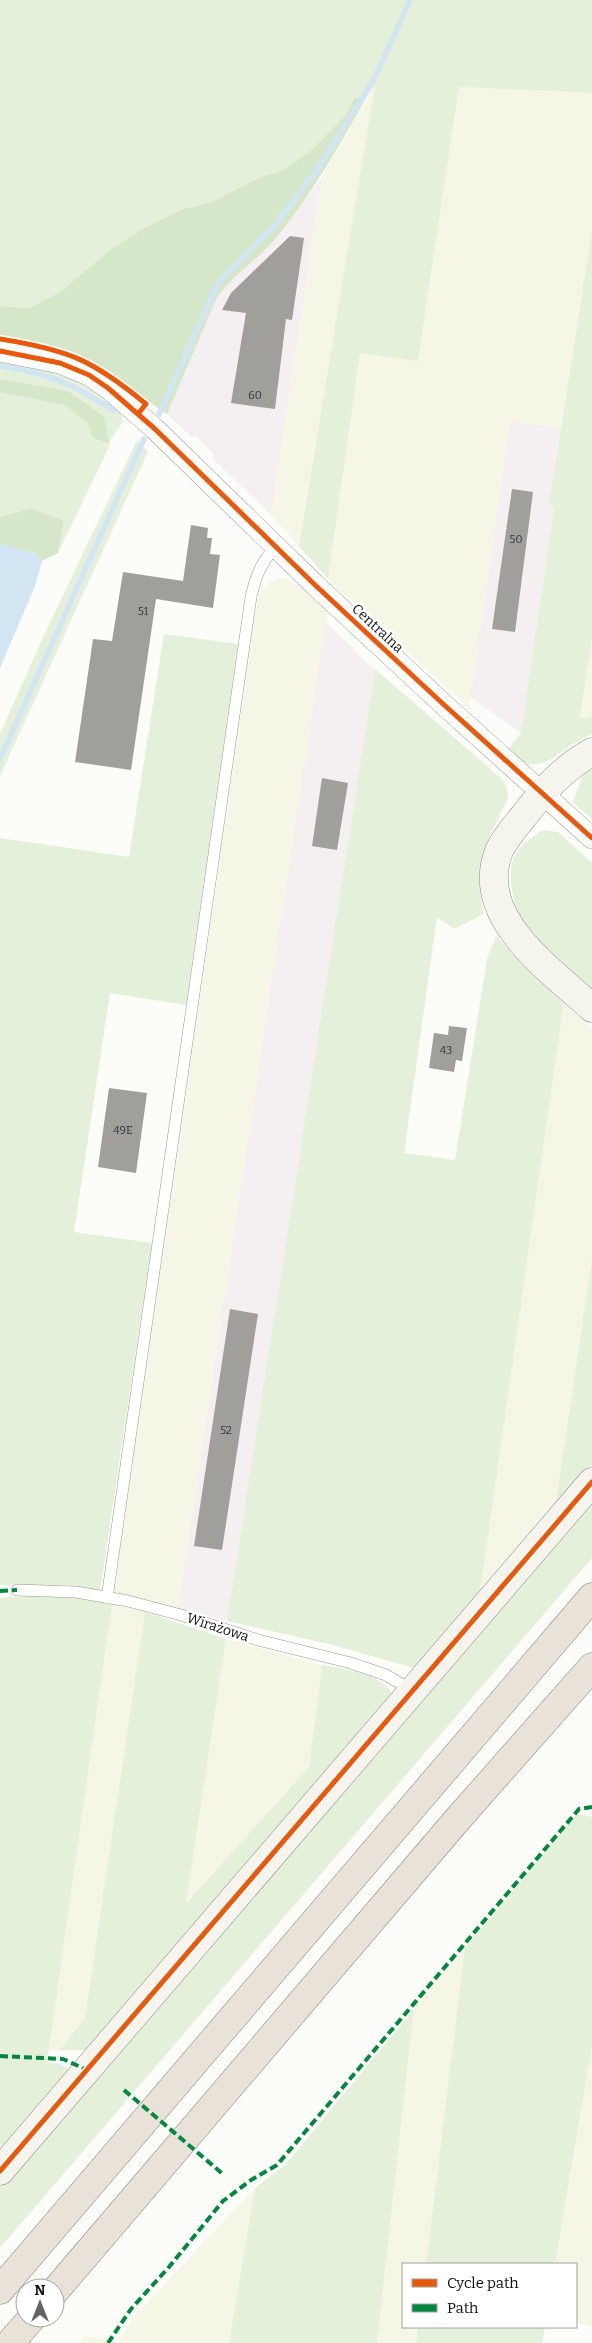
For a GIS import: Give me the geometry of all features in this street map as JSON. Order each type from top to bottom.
[{"type":"highway","points":[[0,2290],[592,1598]]},
{"type":"highway","points":[[65,2279],[457,1820],[592,1667]]},
{"type":"highway","points":[[10,2343],[23,2328]]},
{"type":"street","name":"Centralna","points":[[0,351],[54,361],[89,375],[108,388],[155,429],[435,697],[592,838]]},
{"type":"street","points":[[592,752],[565,770],[541,793],[512,830],[499,853],[495,878],[498,904],[507,924],[592,1008]]},
{"type":"street","points":[[0,2171],[592,1482]]},
{"type":"lane","points":[[107,1598],[251,597],[256,575],[262,562],[276,546]]},
{"type":"lane","name":"Wirażowa","points":[[17,1590],[76,1592],[181,1615],[258,1640],[351,1663],[386,1675],[413,1691]]},
{"type":"shaded area","points":[[322,177],[271,515],[212,458],[214,455],[195,435],[192,438],[167,414],[217,299],[226,284],[275,239]]},
{"type":"shaded area","points":[[510,421],[560,428],[549,502],[554,509],[521,733],[470,697]]},
{"type":"shaded area","points":[[325,622],[353,648],[352,650],[375,669],[227,1621],[178,1609]]},
{"type":"green space","points":[[0,0],[412,0],[404,20],[413,0],[592,0],[592,93],[459,87],[418,361],[360,353],[328,579],[299,546],[375,85],[364,102],[355,97],[345,116],[308,153],[281,171],[260,177],[212,202],[183,209],[144,228],[111,249],[60,292],[29,308],[0,306]]},
{"type":"green space","points":[[376,84],[299,546],[271,515],[322,177]]},
{"type":"green space","points":[[459,87],[592,93],[592,231],[560,428],[510,421],[469,708],[328,579],[360,352],[418,361]]},
{"type":"green space","points":[[355,97],[364,102],[312,189],[276,238],[223,289],[217,298],[167,414],[112,373],[86,358],[44,344],[0,335],[0,306],[29,308],[60,292],[111,249],[144,228],[183,209],[212,202],[260,177],[281,171],[308,153],[345,116]]},
{"type":"green space","points":[[592,231],[592,639],[580,718],[592,717],[592,734],[549,760],[535,764],[519,760],[510,754],[509,748],[521,733],[554,509],[549,502]]},
{"type":"green space","points":[[0,360],[69,378],[95,391],[116,407],[122,416],[121,424],[111,439],[109,447],[58,553],[64,521],[31,508],[0,517],[0,392],[65,405],[87,423],[93,438],[108,444],[104,416],[68,391],[0,379]]},
{"type":"green space","points":[[0,379],[68,391],[104,416],[109,444],[93,438],[87,423],[65,405],[0,392]]},
{"type":"green space","points":[[137,440],[148,452],[0,776],[0,734],[44,635]]},
{"type":"green space","points":[[31,508],[64,521],[58,553],[42,561],[35,553],[0,544],[0,517]]},
{"type":"green space","points":[[280,578],[293,581],[327,611],[178,1609],[114,1593],[258,597],[269,583]]},
{"type":"green space","points":[[164,634],[238,644],[186,1005],[110,993],[74,1232],[152,1243],[100,1591],[69,1585],[0,1585],[0,838],[129,857]]},
{"type":"green space","points":[[592,639],[592,717],[580,718]]},
{"type":"green space","points":[[375,669],[502,779],[507,787],[508,799],[493,828],[481,867],[480,881],[484,914],[454,929],[437,917],[404,1153],[455,1160],[487,959],[496,936],[520,962],[564,1002],[480,1592],[421,1670],[329,1644],[227,1621]]},
{"type":"green space","points":[[592,769],[592,819],[573,802],[583,773]]},
{"type":"green space","points":[[543,830],[558,832],[592,863],[592,990],[532,935],[517,912],[511,878],[513,861],[520,848]]},
{"type":"green space","points":[[564,1002],[592,1029],[592,1259],[555,1507],[480,1593]]},
{"type":"green space","points":[[592,1259],[592,1464],[555,1507]]},
{"type":"green space","points":[[592,1499],[592,1558],[0,2248],[0,2187]]},
{"type":"green space","points":[[63,1593],[112,1604],[47,2062],[60,2064],[72,2071],[0,2156],[0,1598]]},
{"type":"green space","points":[[112,1604],[145,1612],[85,2017],[60,2050],[48,2050]]},
{"type":"green space","points":[[145,1612],[226,1639],[186,1903],[309,1767],[322,1665],[359,1672],[377,1679],[391,1691],[390,1698],[90,2050],[60,2050],[85,2017]]},
{"type":"green space","points":[[226,1639],[322,1665],[309,1767],[185,1903]]},
{"type":"green space","points":[[577,1814],[592,1817],[592,2047],[555,2263],[426,2263],[465,1948]]},
{"type":"green space","points":[[465,1948],[426,2263],[402,2263],[402,2328],[418,2328],[416,2343],[377,2343],[415,2003]]},
{"type":"green space","points":[[414,2009],[377,2343],[229,2343],[255,2188],[292,2157]]},
{"type":"green space","points":[[592,2047],[592,2326],[577,2323],[577,2263],[555,2263]]},
{"type":"green space","points":[[255,2188],[229,2343],[118,2343],[133,2318]]},
{"type":"green space","points":[[418,2328],[545,2328],[542,2343],[416,2343]]},
{"type":"green space","points":[[85,2336],[118,2343],[79,2343]]},
{"type":"water","points":[[0,544],[35,553],[42,561],[35,586],[0,668]]},
{"type":"building","points":[[290,236],[304,238],[292,320],[286,319],[275,409],[231,403],[246,313],[222,310],[231,293]]},
{"type":"building","points":[[512,489],[533,492],[515,632],[492,629]]},
{"type":"building","points":[[191,525],[208,528],[207,538],[212,538],[210,554],[220,555],[213,608],[156,599],[131,770],[75,762],[93,639],[112,641],[123,572],[183,581]]},
{"type":"building","points":[[322,778],[348,783],[337,850],[312,846]]},
{"type":"building","points":[[449,1026],[467,1028],[462,1061],[456,1060],[454,1072],[429,1068],[434,1033],[448,1035]]},
{"type":"building","points":[[109,1088],[147,1093],[136,1173],[98,1167]]},
{"type":"building","points":[[230,1309],[258,1314],[222,1550],[194,1546]]},
{"type":"waterway","points":[[159,414],[218,283],[275,225],[317,170],[374,79],[410,0]]},
{"type":"waterway","points":[[0,366],[33,372],[60,381],[86,393],[114,411]]},
{"type":"waterway","points":[[0,759],[144,439]]},
{"type":"marked path","points":[[0,1591],[17,1590]]},
{"type":"marked path","points":[[108,2343],[131,2309],[169,2267],[223,2201],[251,2180],[277,2165],[579,1809],[592,1807]]},
{"type":"marked path","points":[[0,2056],[63,2059],[87,2070]]},
{"type":"marked path","points":[[124,2090],[224,2175]]},
{"type":"cycle path","points":[[0,339],[63,353],[95,367],[146,404],[138,414]]},
{"type":"cycle path","points":[[0,351],[60,363],[89,375],[108,388],[155,429],[314,584],[442,703],[592,838]]},
{"type":"cycle path","points":[[0,2171],[592,1482]]}]
